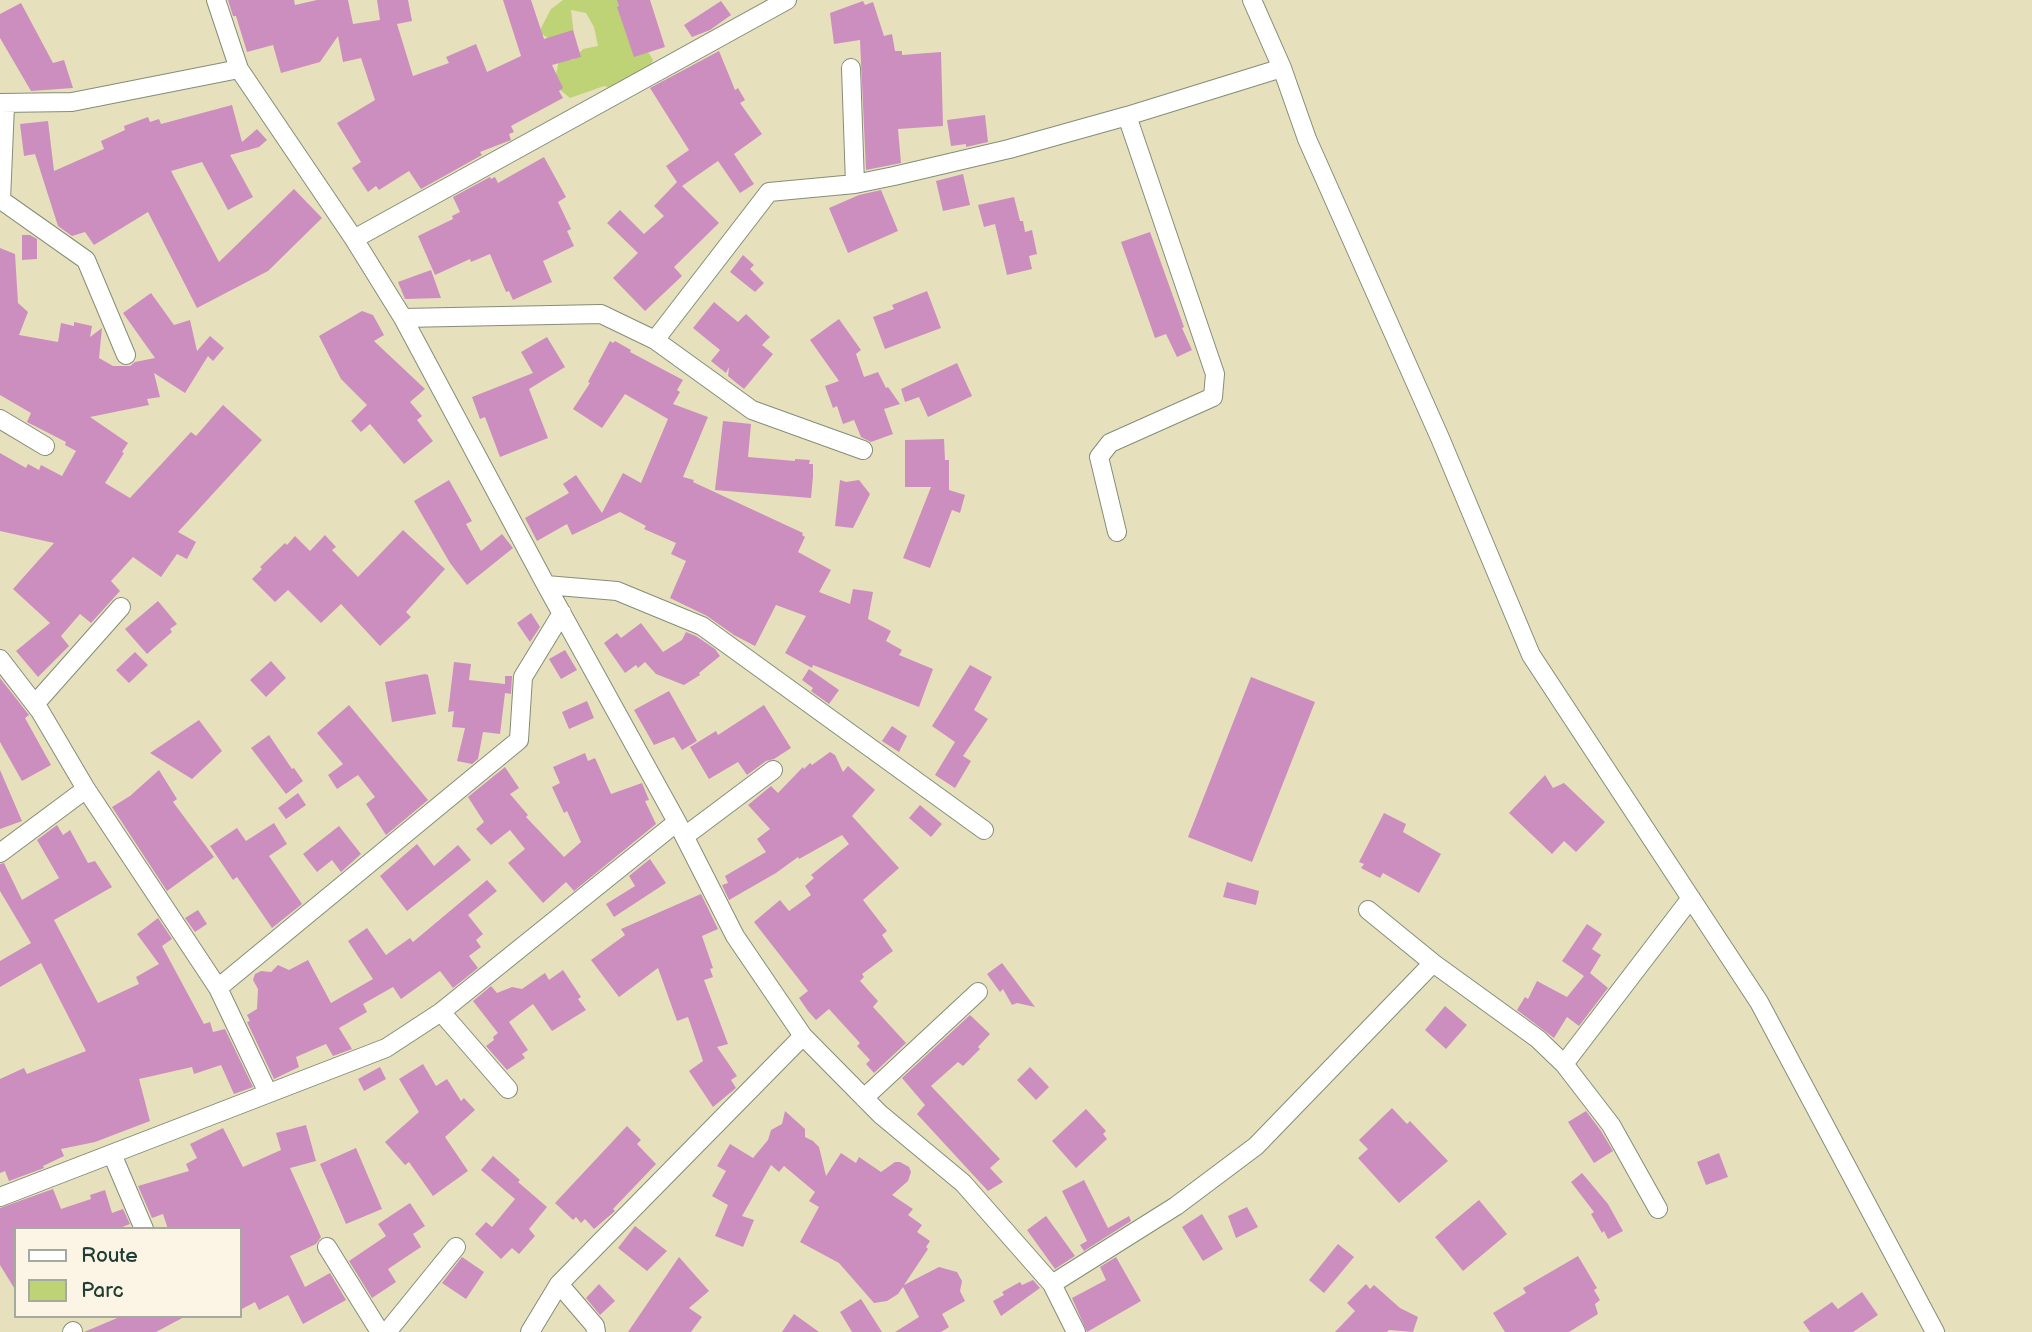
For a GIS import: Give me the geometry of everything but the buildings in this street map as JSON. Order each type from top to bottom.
[{"type":"street","points":[[216,0],[239,69],[354,239],[403,318],[681,829],[735,936],[803,1036],[864,1098],[963,1183],[1052,1284],[1076,1332]]},
{"type":"street","points":[[354,239],[787,0]]},
{"type":"street","points":[[1252,0],[1282,68],[1307,139],[1440,438],[1531,655],[1759,1002],[1935,1332]]},
{"type":"street","points":[[850,68],[855,184]]},
{"type":"street","points":[[655,340],[769,192],[855,184],[1009,149],[1282,68]]},
{"type":"street","points":[[126,355],[86,260],[1,200],[3,104],[72,103],[239,69]]},
{"type":"street","points":[[1117,532],[1099,457],[1110,443],[1213,397],[1215,374],[1127,116]]},
{"type":"street","points":[[403,318],[601,314],[655,340],[752,410],[863,450]]},
{"type":"street","points":[[0,418],[45,446]]},
{"type":"street","points":[[546,585],[617,591],[702,626],[984,830]]},
{"type":"street","points":[[35,704],[121,607]]},
{"type":"street","points":[[218,988],[519,740],[523,677],[562,613]]},
{"type":"street","points":[[0,659],[35,704],[86,789],[218,988],[268,1094]]},
{"type":"street","points":[[0,1197],[386,1048],[441,1012],[681,829],[773,770]]},
{"type":"street","points":[[0,853],[86,789]]},
{"type":"street","points":[[1564,1064],[1691,898]]},
{"type":"street","points":[[1368,910],[1433,964],[1538,1039],[1564,1064],[1611,1125],[1658,1209]]},
{"type":"street","points":[[1052,1284],[1176,1206],[1256,1146],[1433,964]]},
{"type":"street","points":[[864,1098],[978,992]]},
{"type":"street","points":[[441,1012],[508,1089]]},
{"type":"street","points":[[530,1332],[559,1284],[803,1036]]},
{"type":"street","points":[[112,1154],[143,1227]]},
{"type":"street","points":[[327,1247],[380,1332]]},
{"type":"street","points":[[387,1332],[456,1247]]},
{"type":"street","points":[[559,1284],[595,1326],[596,1332]]},
{"type":"green space","points":[[563,0],[625,0],[632,25],[653,60],[642,85],[627,93],[604,86],[570,98],[554,85],[559,60],[573,60],[583,49],[598,46],[594,27],[586,13],[571,10],[574,36],[558,45],[539,32],[551,9]]}]
